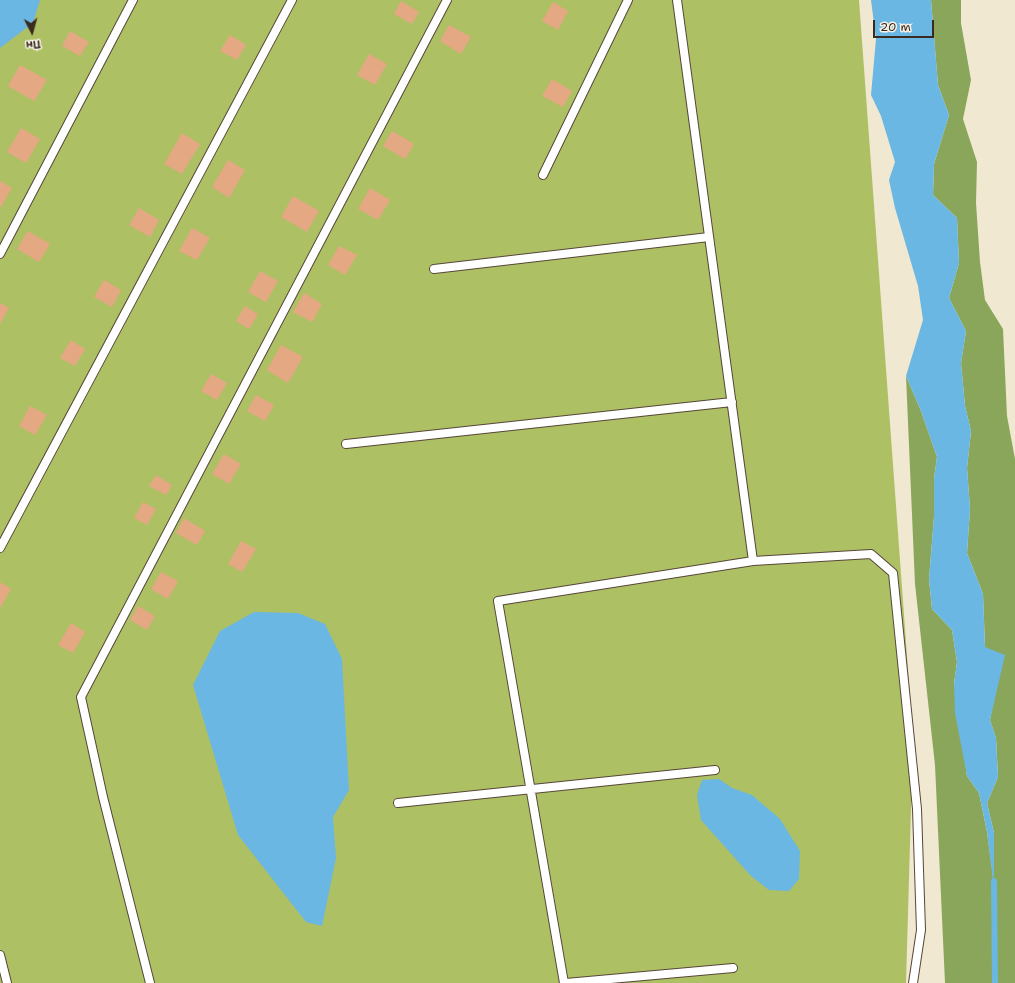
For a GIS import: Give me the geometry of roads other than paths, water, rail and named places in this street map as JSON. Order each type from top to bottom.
[{"type":"lane","points":[[0,254],[132,0]]},
{"type":"lane","points":[[0,548],[292,0]]},
{"type":"lane","points":[[150,983],[103,797],[81,697],[447,0]]},
{"type":"lane","points":[[544,175],[628,0]]},
{"type":"lane","points":[[677,0],[753,561]]},
{"type":"lane","points":[[434,269],[709,237]]},
{"type":"lane","points":[[346,444],[732,402]]},
{"type":"lane","points":[[733,968],[565,983],[498,601],[753,561],[871,554],[893,574],[917,809],[921,930],[913,983]]},
{"type":"lane","points":[[398,803],[715,770]]},
{"type":"lane","points":[[0,955],[7,983]]},
{"type":"water","points":[[0,0],[40,0],[33,23],[0,48]]},
{"type":"water","points":[[871,0],[931,0],[938,85],[949,115],[934,164],[933,195],[957,218],[959,263],[949,298],[966,331],[961,363],[965,406],[971,431],[967,468],[970,509],[967,553],[983,594],[985,647],[1005,655],[990,720],[996,738],[998,777],[987,803],[994,833],[994,888],[987,832],[979,793],[967,776],[955,713],[954,684],[957,662],[952,630],[932,609],[929,579],[934,517],[934,479],[937,457],[921,411],[906,376],[923,320],[918,286],[895,208],[889,180],[895,162],[881,116],[871,95],[876,39]]},
{"type":"water","points":[[254,612],[298,613],[325,624],[342,659],[349,790],[333,817],[336,858],[322,926],[306,922],[238,835],[193,685],[220,631]]},
{"type":"water","points":[[719,779],[732,788],[752,795],[780,819],[800,851],[799,879],[789,891],[769,890],[751,876],[701,820],[697,795],[702,780]]},
{"type":"waterway","points":[[994,881],[995,983]]}]
